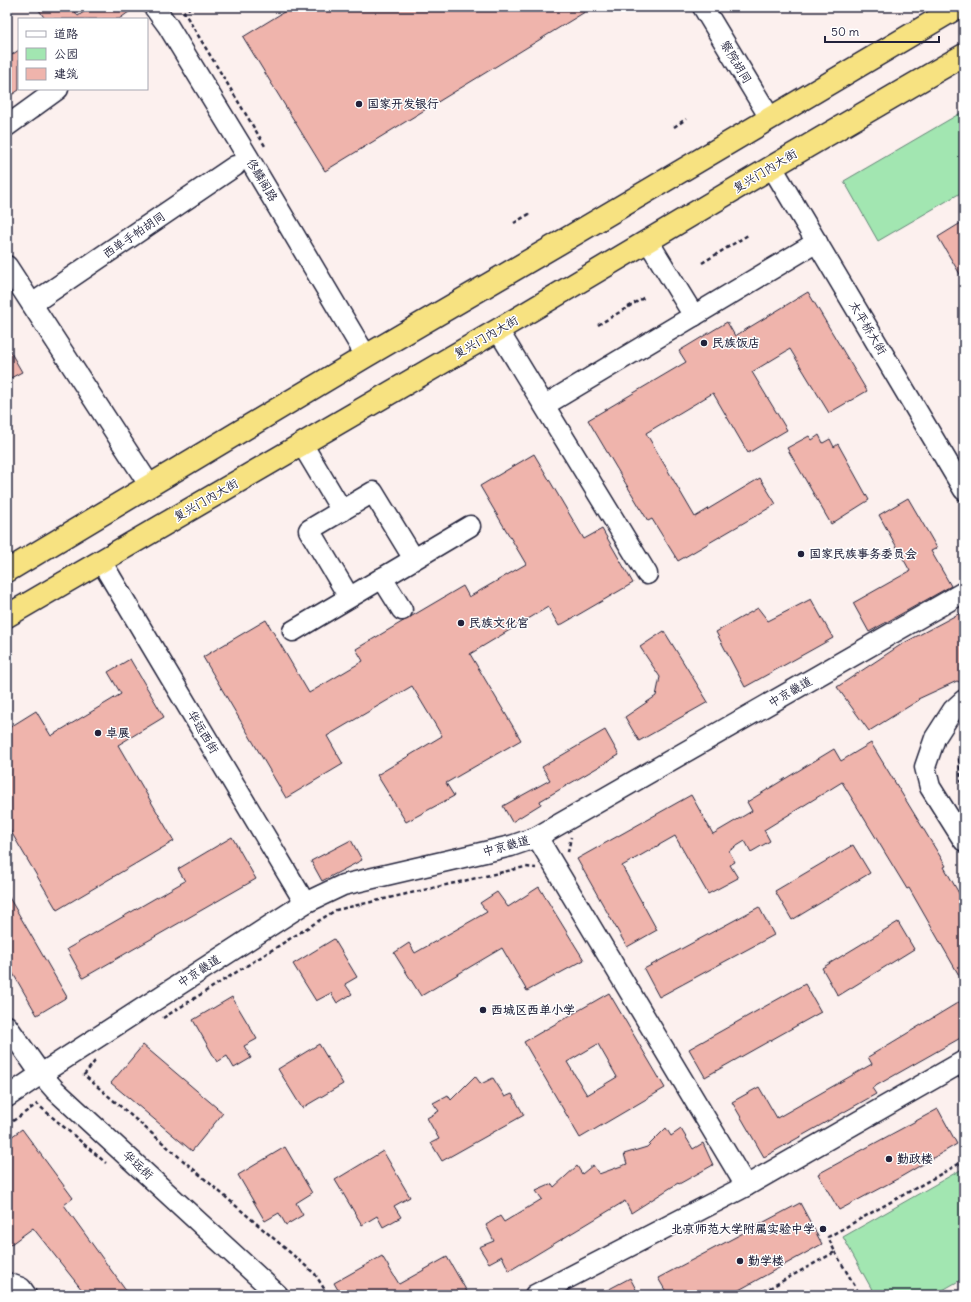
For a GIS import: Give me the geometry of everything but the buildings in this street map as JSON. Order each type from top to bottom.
[{"type":"highway","points":[[7,570],[366,356],[958,7]]},
{"type":"highway","name":"复兴门内大街","points":[[7,616],[498,330],[964,55]]},
{"type":"street","name":"察院胡同","points":[[703,7],[770,118]]},
{"type":"street","name":"佟麟阁路","points":[[158,13],[248,157],[366,356]]},
{"type":"street","points":[[7,126],[57,90]]},
{"type":"street","name":"西单手帕胡同","points":[[32,304],[235,166]]},
{"type":"street","name":"太平桥大街","points":[[772,167],[964,490]]},
{"type":"street","points":[[648,241],[694,316]]},
{"type":"street","points":[[545,405],[817,242]]},
{"type":"street","points":[[7,266],[150,486]]},
{"type":"street","points":[[498,330],[648,574]]},
{"type":"street","points":[[302,444],[342,510]]},
{"type":"street","points":[[349,597],[309,530],[342,510],[373,492],[414,559]]},
{"type":"street","points":[[293,631],[470,526]]},
{"type":"street","name":"华远西街","points":[[101,561],[305,904]]},
{"type":"street","points":[[382,578],[402,610]]},
{"type":"street","name":"中京畿道","points":[[7,1097],[305,904],[342,885],[503,848],[537,837],[964,592]]},
{"type":"street","points":[[964,700],[953,710],[935,738],[925,767],[930,787],[964,841]]},
{"type":"street","points":[[537,837],[746,1186]]},
{"type":"street","name":"华远街","points":[[7,1026],[41,1074],[55,1090],[274,1294]]},
{"type":"street","points":[[536,1295],[746,1186],[964,1061]]},
{"type":"street","points":[[7,1283],[21,1288],[26,1295]]},
{"type":"path","points":[[191,7],[184,12],[265,146]]},
{"type":"path","points":[[674,127],[686,119]]},
{"type":"path","points":[[514,223],[531,213]]},
{"type":"path","points":[[702,263],[748,235]]},
{"type":"path","points":[[598,326],[645,297]]},
{"type":"path","points":[[964,754],[959,759],[961,781],[964,786]]},
{"type":"path","points":[[568,852],[571,837]]},
{"type":"path","points":[[162,1018],[336,910],[525,867],[542,868]]},
{"type":"path","points":[[96,1060],[84,1075],[315,1274],[328,1295]]},
{"type":"path","points":[[7,1125],[37,1104],[110,1166]]},
{"type":"path","points":[[860,1295],[828,1237],[964,1161]]},
{"type":"path","points":[[757,1295],[835,1252]]},
{"type":"green space","points":[[964,111],[964,191],[878,241],[844,181]]},
{"type":"green space","points":[[964,1168],[964,1278],[934,1295],[875,1295],[843,1237]]},
{"type":"place","name":"国家开发银行","points":[[359,104]]},
{"type":"place","name":"民族饭店","points":[[704,343]]},
{"type":"place","name":"国家民族事务委员会","points":[[801,554]]},
{"type":"place","name":"民族文化宫","points":[[461,623]]},
{"type":"place","name":"卓展","points":[[98,733]]},
{"type":"place","name":"西城区西单小学","points":[[483,1010]]},
{"type":"place","name":"勤政楼","points":[[889,1159]]},
{"type":"place","name":"北京师范大学附属实验中学","points":[[823,1229]]},
{"type":"place","name":"勤学楼","points":[[740,1261]]}]
